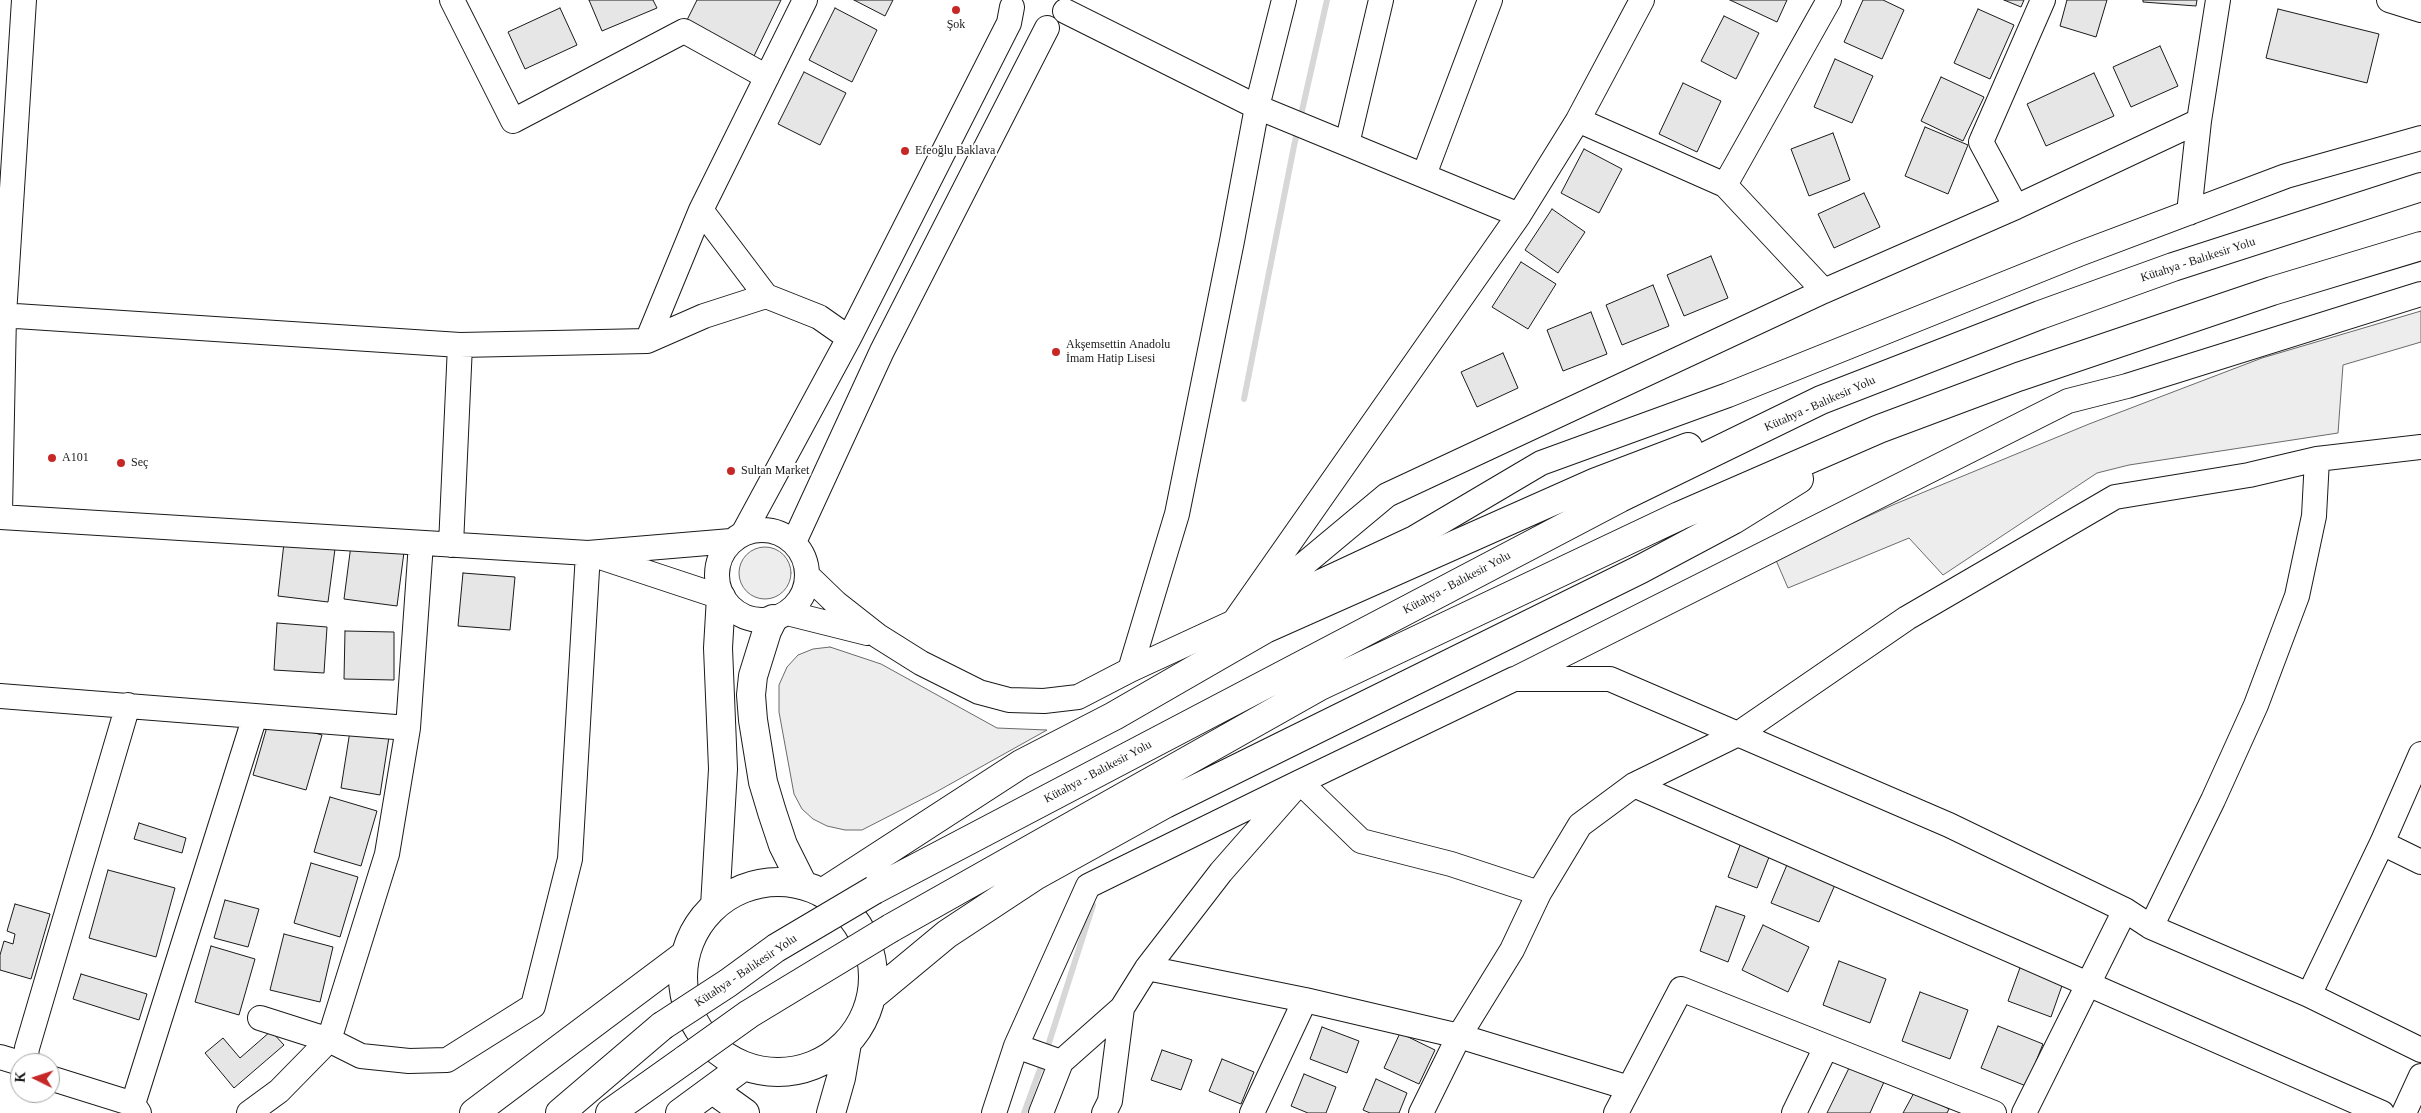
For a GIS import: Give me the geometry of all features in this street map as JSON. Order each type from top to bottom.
[{"type":"highway","name":"Kütahya - Balıkesir Yolu","points":[[560,1113],[662,1026],[728,983],[776,948],[874,890],[1620,498],[1822,400],[2040,315],[2164,270],[2421,187]]},
{"type":"highway","points":[[610,1113],[749,1014],[891,928],[1320,686],[1679,516],[1879,429],[2018,377],[2263,294],[2421,246]]},
{"type":"highway","points":[[813,889],[1021,764],[1114,716],[1265,629],[1596,482],[1822,400]]},
{"type":"highway","points":[[871,997],[947,934],[1044,872],[1165,804],[1641,570],[1733,520],[1879,429]]},
{"type":"highway","points":[[715,906],[718,817],[723,769],[718,648],[721,597]]},
{"type":"highway","points":[[780,616],[760,648],[753,676],[751,695],[752,720],[763,782],[783,845],[813,889]]},
{"type":"highway","points":[[780,882],[813,889],[842,907],[858,926],[869,948],[873,972],[871,997],[862,1022],[848,1043],[825,1060],[799,1070],[772,1072],[744,1066],[720,1053],[701,1033],[689,1009],[684,982],[686,954],[697,928],[715,906],[734,893],[757,884],[780,882]]},
{"type":"highway","points":[[474,1113],[686,954]]},
{"type":"highway","points":[[831,1113],[848,1043]]},
{"type":"highway","points":[[680,1113],[744,1066]]},
{"type":"highway","points":[[713,1090],[745,1113]]},
{"type":"street","points":[[0,512],[2,315],[24,0]]},
{"type":"street","points":[[452,0],[513,121],[684,31],[767,77]]},
{"type":"street","points":[[647,340],[700,210],[805,0]]},
{"type":"street","points":[[1130,670],[1177,514],[1257,107],[1284,0]]},
{"type":"street","points":[[1347,144],[1381,0]]},
{"type":"street","points":[[1424,175],[1490,0]]},
{"type":"street","points":[[1234,622],[1518,215],[1578,120],[1642,0]]},
{"type":"street","points":[[1725,185],[1829,0]]},
{"type":"street","points":[[2016,207],[1981,142],[2042,0]]},
{"type":"street","points":[[2189,213],[2199,121],[2218,0]]},
{"type":"street","points":[[2389,0],[2421,10]]},
{"type":"street","points":[[1012,4],[1022,23],[1030,28],[1047,28],[1055,24],[1065,6],[1257,107],[1518,215]]},
{"type":"street","points":[[878,636],[780,616],[758,620],[743,617],[731,609],[721,597],[716,582],[717,567],[722,553],[738,536],[849,338],[1009,23],[1012,4]]},
{"type":"street","points":[[794,542],[882,351],[1047,28]]},
{"type":"street","points":[[1578,120],[1725,185],[1824,291]]},
{"type":"street","points":[[1234,622],[1387,495],[1824,291],[2016,207],[2199,121]]},
{"type":"street","points":[[807,575],[836,603],[878,636],[948,678],[979,692],[1009,700],[1044,701],[1078,697],[1130,670],[1414,538],[1541,462],[1728,395],[2079,254],[2286,176],[2421,138]]},
{"type":"street","points":[[700,210],[766,296],[819,317],[849,338]]},
{"type":"street","points":[[994,1113],[1016,1046],[1088,886],[1514,679],[2068,401],[2127,386],[2421,294]]},
{"type":"street","points":[[2,315],[460,344],[647,340],[704,316],[766,296]]},
{"type":"street","points":[[451,545],[460,344]]},
{"type":"street","points":[[1420,1113],[1459,1036],[1512,950],[1539,893],[1580,825],[1634,785],[1738,734],[1908,618],[2115,497],[2249,475],[2316,459],[2421,447]]},
{"type":"street","points":[[2151,926],[2213,800],[2256,705],[2297,596],[2314,516],[2316,459]]},
{"type":"street","points":[[0,517],[588,553],[738,536],[757,529],[770,530],[783,534],[794,542],[801,552],[807,575],[805,590],[798,602],[780,616]]},
{"type":"street","points":[[249,1113],[278,1091],[329,1040],[387,854],[408,728],[421,543]]},
{"type":"street","points":[[588,553],[721,597]]},
{"type":"street","points":[[260,1018],[329,1040],[361,1056],[409,1062],[447,1060],[533,1006],[570,859],[588,553]]},
{"type":"street","points":[[1514,679],[1610,679],[1949,825],[2124,910],[2151,926],[2309,996],[2421,1050]]},
{"type":"street","points":[[0,696],[408,728]]},
{"type":"street","points":[[26,1053],[128,705]]},
{"type":"street","points":[[60,1082],[136,1109],[255,716]]},
{"type":"street","points":[[2309,996],[2382,843],[2421,754]]},
{"type":"street","points":[[1300,782],[1361,841],[1451,864],[1539,893]]},
{"type":"street","points":[[1041,1113],[1061,1062],[1122,1008],[1147,968],[1221,872],[1300,782]]},
{"type":"street","points":[[1634,785],[2382,1113]]},
{"type":"street","points":[[2382,843],[2421,862]]},
{"type":"street","points":[[2024,1113],[2124,910]]},
{"type":"street","points":[[1147,968],[1305,1000],[1459,1036],[1629,1088]]},
{"type":"street","points":[[1616,1113],[1681,989],[1826,1046],[1980,1110]]},
{"type":"street","points":[[1252,1113],[1305,1000]]},
{"type":"street","points":[[1104,1113],[1110,1100],[1122,1008]]},
{"type":"street","points":[[1016,1046],[1061,1062]]},
{"type":"street","points":[[1794,1113],[1826,1046]]},
{"type":"street","points":[[2404,1113],[2421,1076]]},
{"type":"shaded area","points":[[2421,311],[2421,342],[2343,365],[2338,433],[2129,465],[2097,473],[1943,575],[1909,538],[1788,588],[1775,558],[1895,504],[2089,424],[2262,358]]},
{"type":"shaded area","points":[[760,547],[770,547],[784,554],[791,568],[791,578],[784,592],[770,599],[760,599],[750,595],[743,588],[739,578],[739,568],[743,558],[750,551]]},
{"type":"shaded area","points":[[830,647],[881,664],[997,728],[1047,730],[936,792],[862,830],[845,830],[827,826],[813,819],[802,809],[794,794],[779,712],[779,685],[787,667],[798,655],[813,649]]},
{"type":"building","points":[[589,0],[653,0],[657,8],[602,31]]},
{"type":"building","points":[[697,0],[781,0],[754,56],[686,22]]},
{"type":"building","points":[[854,0],[893,0],[885,16]]},
{"type":"building","points":[[1730,0],[1787,0],[1777,22]]},
{"type":"building","points":[[1863,0],[1883,0],[1904,10],[1882,59],[1844,42]]},
{"type":"building","points":[[2004,0],[2024,0],[2021,7]]},
{"type":"building","points":[[2067,0],[2107,0],[2096,37],[2060,26]]},
{"type":"building","points":[[2143,0],[2197,0],[2196,6],[2143,2]]},
{"type":"building","points":[[560,8],[577,45],[525,69],[508,32]]},
{"type":"building","points":[[835,8],[877,30],[852,82],[809,60]]},
{"type":"building","points":[[1978,9],[2014,25],[1990,79],[1954,63]]},
{"type":"building","points":[[2278,9],[2379,34],[2367,83],[2266,58]]},
{"type":"building","points":[[1724,16],[1759,33],[1736,79],[1701,61]]},
{"type":"building","points":[[2160,46],[2178,86],[2131,107],[2113,67]]},
{"type":"building","points":[[1835,59],[1873,76],[1852,123],[1814,107]]},
{"type":"building","points":[[804,72],[846,93],[820,145],[778,124]]},
{"type":"building","points":[[2094,73],[2114,116],[2046,146],[2027,104]]},
{"type":"building","points":[[1941,77],[1984,97],[1963,141],[1921,121]]},
{"type":"building","points":[[1683,83],[1721,101],[1697,152],[1659,134]]},
{"type":"building","points":[[1925,127],[1968,145],[1948,194],[1905,176]]},
{"type":"building","points":[[1833,133],[1850,180],[1809,196],[1791,149]]},
{"type":"building","points":[[1584,149],[1622,169],[1599,213],[1561,193]]},
{"type":"building","points":[[1864,193],[1880,227],[1834,248],[1818,214]]},
{"type":"building","points":[[1552,209],[1585,232],[1558,273],[1525,250]]},
{"type":"building","points":[[1711,256],[1728,298],[1684,316],[1667,275]]},
{"type":"building","points":[[1521,262],[1556,284],[1528,329],[1492,307]]},
{"type":"building","points":[[1653,285],[1669,326],[1622,345],[1606,305]]},
{"type":"building","points":[[1591,312],[1607,354],[1563,371],[1547,330]]},
{"type":"building","points":[[1503,353],[1518,388],[1477,407],[1461,372]]},
{"type":"building","points":[[284,543],[335,549],[328,602],[278,596]]},
{"type":"building","points":[[351,545],[404,552],[397,606],[344,599]]},
{"type":"building","points":[[463,573],[515,577],[510,630],[458,626]]},
{"type":"building","points":[[277,623],[327,627],[324,673],[274,670]]},
{"type":"building","points":[[345,631],[394,632],[394,680],[344,679]]},
{"type":"building","points":[[269,720],[322,735],[306,790],[253,775]]},
{"type":"building","points":[[350,731],[389,737],[380,795],[341,788]]},
{"type":"building","points":[[330,797],[377,811],[361,866],[314,852]]},
{"type":"building","points":[[139,823],[186,838],[182,853],[134,839]]},
{"type":"building","points":[[1742,840],[1771,852],[1757,888],[1728,877]]},
{"type":"building","points":[[1789,860],[1837,880],[1819,922],[1771,903]]},
{"type":"building","points":[[311,863],[358,877],[340,937],[294,923]]},
{"type":"building","points":[[108,870],[175,888],[156,957],[89,938]]},
{"type":"building","points":[[225,900],[259,909],[248,947],[214,938]]},
{"type":"building","points":[[15,904],[50,914],[31,979],[0,970],[0,955],[4,941],[13,944],[15,934],[7,931]]},
{"type":"building","points":[[1716,906],[1745,916],[1728,962],[1700,951]]},
{"type":"building","points":[[1763,925],[1809,947],[1788,992],[1742,970]]},
{"type":"building","points":[[284,934],[333,947],[320,1002],[270,990]]},
{"type":"building","points":[[211,946],[255,959],[239,1015],[195,1002]]},
{"type":"building","points":[[1839,961],[1886,979],[1870,1023],[1823,1005]]},
{"type":"building","points":[[2021,965],[2064,980],[2051,1017],[2008,1001]]},
{"type":"building","points":[[81,974],[147,994],[139,1020],[73,999]]},
{"type":"building","points":[[1920,992],[1968,1010],[1950,1059],[1902,1041]]},
{"type":"building","points":[[1998,1026],[2043,1044],[2026,1086],[1981,1068]]},
{"type":"building","points":[[1322,1027],[1359,1041],[1347,1073],[1310,1059]]},
{"type":"building","points":[[271,1031],[284,1045],[234,1088],[205,1053],[223,1038],[240,1058]]},
{"type":"building","points":[[1400,1033],[1435,1050],[1419,1084],[1384,1068]]},
{"type":"building","points":[[1162,1050],[1192,1060],[1181,1090],[1151,1080]]},
{"type":"building","points":[[1222,1059],[1254,1072],[1241,1104],[1209,1091]]},
{"type":"building","points":[[1850,1066],[1884,1082],[1870,1113],[1827,1113]]},
{"type":"building","points":[[1304,1074],[1336,1087],[1326,1113],[1308,1113],[1291,1106]]},
{"type":"building","points":[[1376,1079],[1407,1093],[1399,1113],[1370,1113],[1363,1110]]},
{"type":"building","points":[[1915,1091],[1949,1109],[1947,1113],[1903,1113]]},
{"type":"waterway","points":[[1244,399],[1294,146],[1327,0]]},
{"type":"waterway","points":[[1046,1052],[1093,905]]},
{"type":"waterway","points":[[1024,1113],[1043,1061]]},
{"type":"place","name":"Şok","points":[[956,10]]},
{"type":"place","name":"Efeoğlu Baklava","points":[[905,151]]},
{"type":"place","name":"Akşemsettin Anadolu İmam Hatip Lisesi","points":[[1056,352]]},
{"type":"place","name":"A101","points":[[52,458]]},
{"type":"place","name":"Seç","points":[[121,463]]},
{"type":"place","name":"Sultan Market","points":[[731,471]]}]
